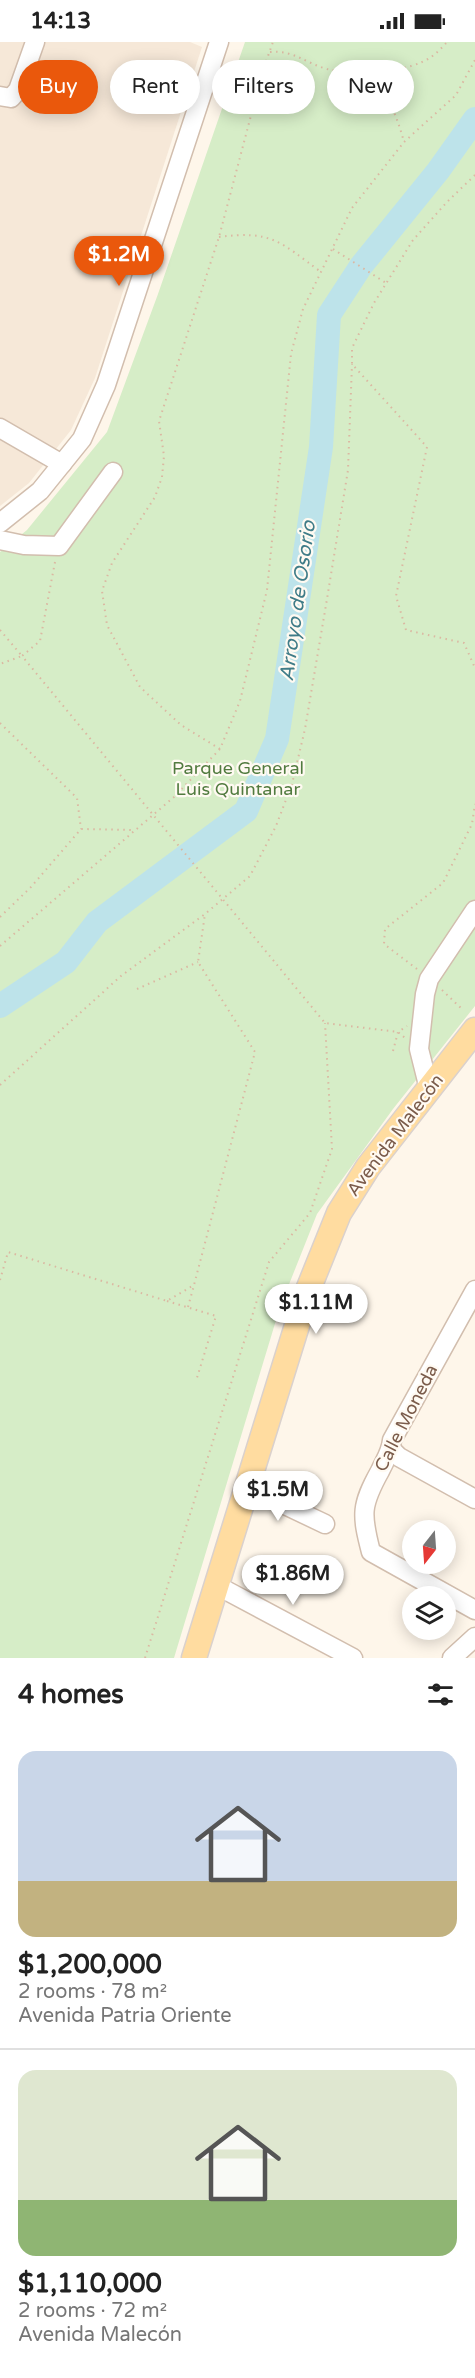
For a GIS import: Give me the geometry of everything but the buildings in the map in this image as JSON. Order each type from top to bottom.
[{"type":"main road","name":"Avenida Malecón","points":[[194,1658],[308,1290],[339,1213],[368,1167],[429,1089],[469,1020]]},
{"type":"street","points":[[5,97],[18,90],[35,42]]},
{"type":"street","points":[[0,523],[40,490],[82,439],[106,385],[218,42]]},
{"type":"street","points":[[0,428],[62,464]]},
{"type":"street","points":[[0,540],[24,545],[58,546],[113,472]]},
{"type":"street","points":[[429,1089],[419,1049],[425,994],[429,979],[475,910]]},
{"type":"street","name":"Calle Moneda","points":[[475,1290],[392,1440],[391,1449],[366,1496],[362,1521],[371,1552],[475,1610]]},
{"type":"street","points":[[391,1449],[399,1457],[474,1494]]},
{"type":"street","points":[[247,1487],[325,1524]]},
{"type":"street","points":[[216,1585],[353,1658]]},
{"type":"street","points":[[452,1658],[475,1637]]},
{"type":"path","points":[[220,749],[181,725],[140,687],[107,626],[102,591],[112,563],[155,497],[162,477],[164,456],[159,421],[219,237],[273,42]]},
{"type":"path","points":[[414,64],[422,63],[438,52],[447,42]]},
{"type":"path","points":[[270,52],[292,53],[327,69]]},
{"type":"path","points":[[0,946],[196,777],[220,749],[240,701],[267,590],[291,354],[303,309],[352,208],[404,142],[456,95],[475,60]]},
{"type":"path","points":[[395,114],[404,142]]},
{"type":"path","points":[[0,1085],[121,976],[205,914],[250,876],[276,826],[292,784],[305,729],[348,470],[352,348],[386,283],[412,240],[475,175]]},
{"type":"path","points":[[219,237],[245,234],[265,237],[283,244],[321,272]]},
{"type":"path","points":[[332,249],[386,283]]},
{"type":"path","points":[[352,364],[427,447],[396,596],[406,630],[464,643],[475,668]]},
{"type":"path","points":[[0,664],[22,656],[40,641],[58,546]]},
{"type":"path","points":[[0,630],[325,1023],[332,1149],[310,1213],[269,1262],[145,1658]]},
{"type":"path","points":[[0,723],[77,798],[81,829],[31,887],[0,917]]},
{"type":"path","points":[[469,1020],[429,979],[384,944],[385,929],[443,883],[472,824],[475,804]]},
{"type":"path","points":[[81,829],[135,830]]},
{"type":"path","points":[[188,1307],[255,1053],[198,962],[205,914]]},
{"type":"path","points":[[137,989],[198,962]]},
{"type":"path","points":[[325,1023],[398,1032],[393,1052]]},
{"type":"path","points":[[0,1280],[8,1252],[216,1316],[196,1381]]},
{"type":"path","points":[[167,1301],[194,1285]]},
{"type":"shaded area","points":[[0,42],[190,42],[202,47],[198,60],[110,60],[110,114],[180,114],[95,378],[71,430],[29,483],[0,506]]},
{"type":"green space","name":"Parque General Luis Quintanar","points":[[245,42],[475,42],[475,1006],[393,1109],[317,1214],[280,1307],[174,1658],[0,1658],[0,552],[27,530],[107,432],[220,114],[315,114],[315,60],[239,60]]},
{"type":"waterway","name":"Arroyo de Osorio","points":[[0,1006],[66,962],[97,922],[246,811],[277,739],[321,447],[329,315],[361,266],[438,171],[475,119]]}]
